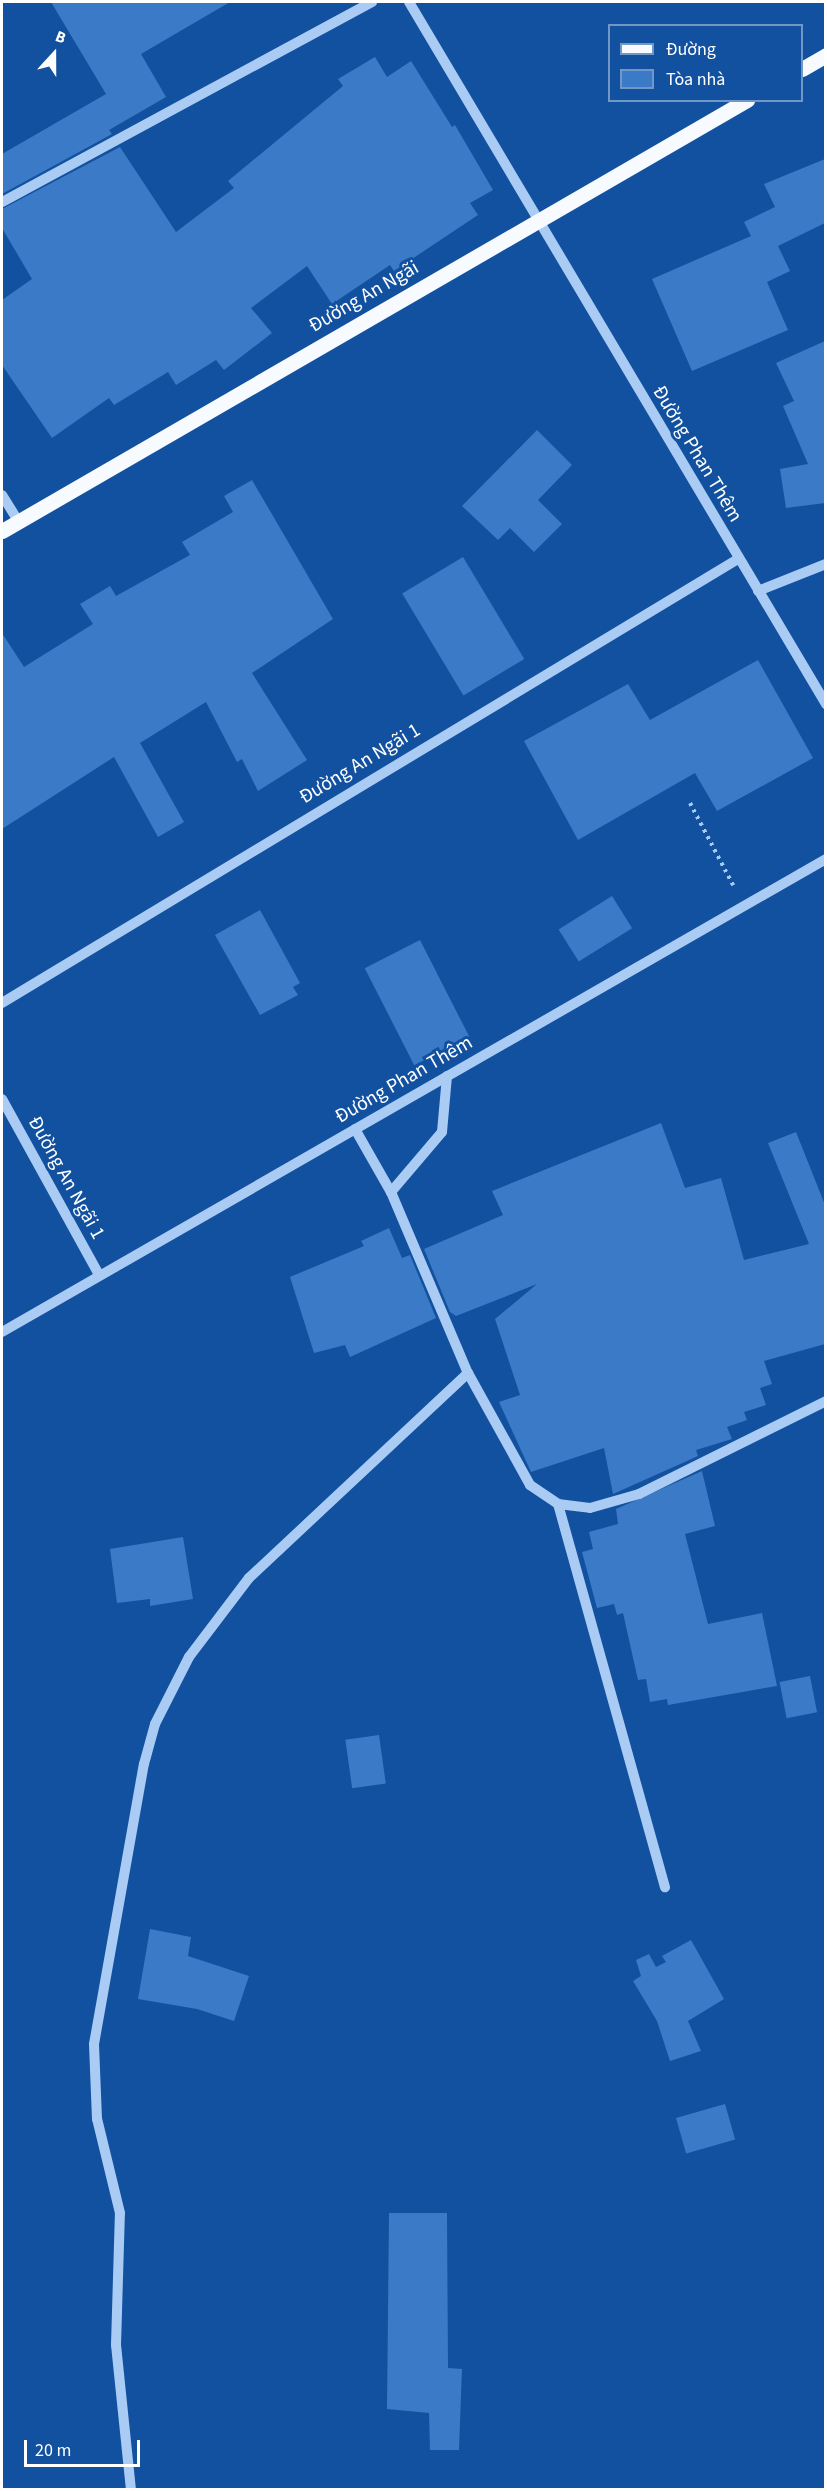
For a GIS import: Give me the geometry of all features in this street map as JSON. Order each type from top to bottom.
[{"type":"main road","points":[[803,68],[825,55]]},
{"type":"main road","name":"Đường An Ngãi","points":[[2,531],[744,102]]},
{"type":"street","points":[[2,201],[372,2]]},
{"type":"street","name":"Đường Phan Thêm","points":[[409,2],[825,704]]},
{"type":"street","points":[[2,495],[18,521]]},
{"type":"street","name":"Đường An Ngãi 1","points":[[2,1003],[738,559]]},
{"type":"street","points":[[758,591],[825,564]]},
{"type":"street","name":"Đường Phan Thêm","points":[[2,1332],[825,859]]},
{"type":"street","points":[[392,1192],[442,1132],[447,1076]]},
{"type":"street","name":"Đường An Ngãi 1","points":[[2,1099],[99,1275]]},
{"type":"street","points":[[355,1129],[392,1192],[468,1372],[530,1485],[558,1504],[590,1508],[639,1494],[825,1401]]},
{"type":"street","points":[[131,2490],[116,2345],[120,2213],[97,2119],[94,2044],[144,1764],[155,1724],[189,1657],[249,1578],[468,1372]]},
{"type":"street","points":[[558,1504],[665,1887]]},
{"type":"path","points":[[690,803],[744,905]]},
{"type":"building","points":[[51,2],[230,2],[141,54],[166,97],[109,130],[112,134],[2,194],[2,154],[106,94]]},
{"type":"building","points":[[375,57],[387,77],[411,61],[452,127],[455,125],[493,190],[470,203],[478,215],[394,271],[390,265],[332,304],[307,266],[251,308],[272,333],[224,370],[216,360],[176,385],[168,372],[114,405],[109,398],[52,438],[2,365],[2,300],[32,279],[2,228],[2,209],[120,147],[176,232],[234,188],[228,181],[343,86],[338,79]]},
{"type":"building","points":[[825,159],[825,223],[778,246],[790,271],[767,282],[788,330],[692,371],[652,279],[751,236],[744,222],[775,207],[764,184]]},
{"type":"building","points":[[825,341],[825,503],[786,508],[780,469],[808,464],[783,406],[794,401],[776,363]]},
{"type":"building","points":[[537,430],[572,465],[538,500],[562,524],[534,552],[510,528],[498,540],[462,506]]},
{"type":"building","points":[[252,480],[333,619],[252,673],[307,760],[258,791],[242,759],[237,762],[206,702],[140,743],[184,822],[158,837],[114,757],[2,829],[2,633],[24,667],[93,624],[80,604],[110,586],[116,596],[190,555],[182,542],[233,512],[224,496]]},
{"type":"building","points":[[463,557],[524,659],[463,696],[402,594]]},
{"type":"building","points":[[758,660],[813,758],[717,811],[695,773],[578,840],[524,741],[628,684],[650,720]]},
{"type":"building","points":[[612,896],[632,928],[579,962],[559,929]]},
{"type":"building","points":[[260,910],[300,983],[293,987],[298,995],[260,1015],[215,935]]},
{"type":"building","points":[[420,940],[469,1037],[414,1065],[365,968]]},
{"type":"building","points":[[661,1123],[685,1188],[721,1178],[744,1260],[809,1244],[768,1143],[796,1132],[825,1205],[825,1344],[764,1361],[772,1384],[760,1388],[766,1405],[744,1412],[747,1420],[727,1427],[732,1439],[696,1450],[698,1456],[613,1494],[604,1448],[531,1472],[499,1402],[520,1395],[495,1319],[537,1284],[456,1316],[450,1312],[424,1249],[503,1215],[492,1191]]},
{"type":"building","points":[[389,1228],[402,1258],[410,1255],[436,1318],[350,1357],[345,1345],[314,1353],[290,1277],[364,1246],[361,1241]]},
{"type":"building","points":[[702,1471],[715,1526],[685,1534],[708,1624],[762,1613],[777,1686],[668,1705],[667,1699],[650,1702],[646,1679],[638,1680],[623,1613],[617,1615],[614,1604],[597,1608],[582,1552],[593,1549],[589,1532],[618,1524],[616,1509]]},
{"type":"building","points":[[183,1537],[193,1599],[150,1606],[150,1599],[117,1603],[110,1549]]},
{"type":"building","points":[[810,1676],[817,1712],[787,1718],[780,1682]]},
{"type":"building","points":[[379,1735],[386,1784],[352,1788],[345,1740]]},
{"type":"building","points":[[150,1929],[191,1937],[188,1956],[249,1976],[234,2021],[197,2009],[138,1999]]},
{"type":"building","points":[[691,1940],[724,1999],[688,2021],[701,2051],[670,2061],[657,2021],[633,1981],[641,1976],[636,1960],[649,1954],[656,1967],[666,1962],[662,1956]]},
{"type":"building","points":[[725,2104],[735,2140],[686,2154],[676,2118]]},
{"type":"building","points":[[389,2213],[447,2213],[448,2368],[462,2369],[459,2450],[430,2450],[429,2413],[387,2409]]}]
